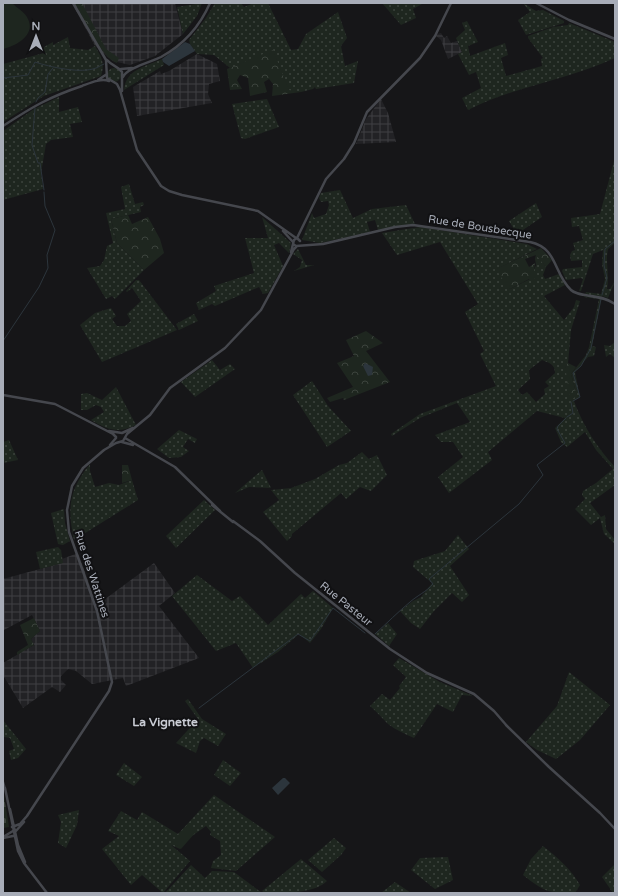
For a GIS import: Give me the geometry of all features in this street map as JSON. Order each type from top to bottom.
[{"type":"street","points":[[74,3],[111,65],[126,70],[140,66]]},
{"type":"street","points":[[114,83],[122,78],[126,72],[156,60],[174,49],[192,32],[210,3]]},
{"type":"street","points":[[288,260],[293,243],[305,224],[325,182],[352,146],[371,107],[403,77],[423,54],[436,33],[451,3]]},
{"type":"street","points":[[536,3],[572,21],[615,39]]},
{"type":"street","points":[[104,55],[108,64],[107,73],[109,81]]},
{"type":"street","points":[[92,83],[115,67]]},
{"type":"street","points":[[120,68],[123,95],[137,150],[155,178],[164,188],[179,194],[258,211],[300,242]]},
{"type":"street","points":[[3,126],[42,101],[92,83],[109,81],[118,85],[123,95]]},
{"type":"street","points":[[3,395],[55,404],[113,434],[121,442],[144,422],[172,386],[225,348],[261,310],[288,260],[298,246],[305,224]]},
{"type":"street","points":[[277,225],[293,243],[298,246]]},
{"type":"street","name":"Rue de Bousbecque","points":[[298,246],[316,245],[411,225],[530,242],[543,247],[551,254],[564,280],[572,291],[579,294],[602,297],[615,304]]},
{"type":"street","name":"Rue de Bousbecque","points":[[300,242],[316,245]]},
{"type":"street","name":"Rue des Wattines","points":[[27,816],[108,691],[112,678],[96,607],[70,535],[67,516],[69,498],[74,481],[87,464],[121,433],[144,422]]},
{"type":"street","points":[[101,429],[121,433]]},
{"type":"street","name":"Rue Pasteur","points":[[121,433],[143,449],[174,467],[220,511],[269,548],[290,570],[356,623],[406,660],[441,680],[474,694],[549,767],[602,814],[615,829]]},
{"type":"street","name":"Rue des Wattines","points":[[104,450],[121,442]]},
{"type":"street","name":"Rue Pasteur","points":[[121,442],[143,449]]},
{"type":"street","points":[[3,782],[14,832],[20,851],[28,868],[47,893]]},
{"type":"street","points":[[13,827],[21,823],[27,816]]},
{"type":"street","points":[[3,838],[14,832],[27,816]]},
{"type":"street","points":[[3,838],[15,836]]},
{"type":"shaded area","points":[[72,3],[175,3],[183,34],[155,56],[130,65],[113,61],[95,46]]},
{"type":"shaded area","points":[[441,33],[444,38],[447,36],[451,43],[457,41],[462,52],[448,59],[441,40],[436,36],[437,34]]},
{"type":"shaded area","points":[[185,42],[190,44],[195,51],[169,66],[163,62],[162,59]]},
{"type":"shaded area","points":[[197,54],[217,64],[220,81],[209,84],[208,94],[212,103],[137,116],[133,87],[160,71],[161,74],[169,71]]},
{"type":"shaded area","points":[[381,99],[388,113],[396,142],[356,144],[366,119]]},
{"type":"shaded area","points":[[365,363],[373,367],[372,375],[368,376],[363,366]]},
{"type":"shaded area","points":[[78,553],[97,605],[154,563],[175,593],[159,606],[199,658],[126,686],[123,678],[92,684],[76,671],[68,669],[61,676],[61,680],[66,685],[60,692],[52,687],[23,708],[3,675],[3,663],[34,645],[31,639],[40,631],[32,615],[4,630],[3,579],[62,563],[62,559]]},
{"type":"shaded area","points":[[283,778],[290,783],[278,795],[272,788]]},
{"type":"green space","points":[[3,3],[12,3],[25,14],[30,25],[27,35],[23,39],[14,45],[3,49]]},
{"type":"green space","points":[[75,3],[82,3],[106,49],[119,58],[117,63],[111,60],[99,46]]},
{"type":"green space","points":[[202,3],[197,16],[183,34],[177,7]]},
{"type":"green space","points":[[215,3],[241,3],[244,7],[254,3],[268,3],[291,50],[298,49],[306,34],[338,12],[347,38],[341,46],[345,66],[358,61],[354,83],[316,89],[315,87],[313,89],[301,92],[289,91],[273,51],[230,68],[214,55],[197,54],[189,40],[206,18]]},
{"type":"green space","points":[[382,3],[422,4],[413,9],[416,18],[401,25]]},
{"type":"green space","points":[[523,3],[536,11],[543,10],[564,21],[564,23],[526,35],[518,20],[530,12]]},
{"type":"green space","points":[[467,21],[478,42],[468,46],[470,56],[505,43],[508,55],[501,58],[506,76],[542,66],[541,59],[543,58],[528,36],[553,27],[568,25],[569,23],[615,42],[615,58],[579,72],[504,95],[468,110],[462,98],[481,88],[476,72],[469,75],[458,54],[462,52],[456,38],[465,30],[462,23]]},
{"type":"green space","points":[[68,37],[70,48],[88,50],[95,46],[102,61],[103,68],[101,76],[44,96],[3,122],[3,64],[44,53],[44,47],[53,42],[53,45]]},
{"type":"green space","points":[[273,50],[289,90],[301,92],[272,96],[273,84],[269,79],[264,82],[267,92],[250,96],[248,78],[240,75],[237,80],[242,89],[230,90],[227,69]]},
{"type":"green space","points":[[162,59],[164,65],[124,90],[128,77],[132,73]]},
{"type":"green space","points":[[114,68],[119,70],[121,75],[119,80],[114,82],[109,80],[107,75],[109,70]]},
{"type":"green space","points":[[59,97],[59,112],[78,107],[82,122],[70,124],[73,137],[51,140],[46,144],[41,173],[43,189],[3,200],[3,131],[34,109]]},
{"type":"green space","points":[[267,99],[279,127],[245,139],[241,138],[232,104]]},
{"type":"green space","points":[[615,157],[615,243],[608,249],[607,289],[610,289],[615,281],[608,298],[602,296],[592,346],[596,347],[594,356],[588,357],[575,372],[580,397],[574,401],[592,437],[615,467],[615,485],[590,503],[601,517],[605,515],[606,529],[615,540],[615,544],[604,534],[600,518],[591,525],[575,509],[585,499],[582,495],[583,491],[596,483],[613,469],[596,450],[585,432],[567,447],[561,442],[555,428],[565,418],[537,411],[488,452],[492,460],[449,493],[438,477],[463,457],[453,442],[441,442],[435,435],[470,422],[457,403],[420,418],[392,436],[391,434],[420,414],[496,386],[480,354],[484,351],[465,312],[478,304],[440,242],[397,255],[382,233],[420,227],[527,244],[537,249],[497,269],[510,289],[530,279],[536,265],[536,254],[546,267],[543,275],[545,279],[559,274],[565,285],[544,296],[564,320],[574,307],[576,300],[580,301],[571,330],[568,363],[565,366],[577,396],[571,374],[586,355],[589,347],[599,299],[584,297],[586,292],[601,294],[605,279],[602,264],[603,250],[593,254],[581,291],[579,291],[583,279],[566,280],[562,271],[563,269],[582,267],[582,260],[571,261],[570,255],[572,251],[575,250],[573,243],[583,240],[579,226],[572,227],[571,218],[600,214]],"holes":[[[542,360],[553,366],[555,373],[545,382],[549,386],[544,389],[545,394],[536,402],[527,392],[522,395],[518,390],[530,379],[529,370]]]},
{"type":"green space","points":[[129,184],[135,204],[143,202],[144,205],[140,207],[141,212],[111,219],[117,243],[144,270],[115,299],[112,296],[106,299],[87,268],[100,266],[104,260],[107,246],[113,243],[106,213],[125,209],[121,187]]},
{"type":"green space","points":[[340,190],[353,218],[372,209],[406,205],[415,224],[378,230],[375,220],[367,222],[370,232],[320,243],[302,240],[312,213],[314,218],[326,214],[329,205],[328,201],[321,202],[319,198],[321,193]]},
{"type":"green space","points":[[536,203],[542,217],[517,234],[509,221]]},
{"type":"green space","points":[[128,215],[132,224],[148,217],[160,239],[164,253],[144,270],[117,243],[111,219]]},
{"type":"green space","points":[[262,217],[291,243],[289,253],[279,243],[274,245],[283,266],[268,293],[263,294],[259,287],[215,306],[212,304],[199,310],[196,303],[216,291],[214,286],[254,273],[245,238],[268,238]]},
{"type":"green space","points":[[541,248],[552,260],[546,267],[536,255],[525,259],[529,267],[535,263],[534,271],[537,278],[531,280],[529,279],[510,289],[508,288],[496,269]]},
{"type":"green space","points":[[298,249],[306,265],[314,265],[294,271],[300,267],[302,260],[293,254]]},
{"type":"green space","points":[[136,280],[139,280],[177,330],[102,362],[80,325],[95,313],[111,308],[116,316],[112,319],[117,326],[125,326],[131,321],[127,314],[141,301],[132,288],[127,292],[126,291]]},
{"type":"green space","points":[[194,314],[198,321],[179,330],[176,324]]},
{"type":"green space","points":[[366,331],[383,343],[366,351],[390,382],[344,400],[343,398],[330,402],[327,398],[353,387],[337,363],[354,356],[346,340]]},
{"type":"green space","points":[[615,342],[615,358],[610,354],[606,357],[604,345],[610,346]]},
{"type":"green space","points":[[212,360],[220,370],[230,364],[235,369],[195,397],[181,382]]},
{"type":"green space","points":[[568,363],[576,367],[571,374],[577,396],[570,400],[565,365]]},
{"type":"green space","points":[[312,381],[328,406],[351,431],[327,447],[293,395]]},
{"type":"green space","points":[[116,387],[136,425],[130,428],[113,430],[91,420],[104,412],[101,407],[96,405],[87,410],[81,410],[81,394],[87,393],[102,400]]},
{"type":"green space","points":[[179,430],[197,439],[195,443],[188,439],[183,447],[189,451],[181,457],[169,458],[157,449]]},
{"type":"green space","points":[[9,440],[18,460],[3,463],[3,442]]},
{"type":"green space","points":[[362,452],[369,459],[377,455],[387,475],[371,491],[360,487],[346,499],[341,493],[292,534],[287,541],[263,512],[279,500],[271,490],[291,488],[315,479],[339,465],[347,463]]},
{"type":"green space","points":[[90,464],[90,471],[95,487],[109,483],[119,485],[132,480],[138,500],[74,540],[70,509],[74,491],[78,482]]},
{"type":"green space","points":[[122,465],[128,465],[132,480],[122,483]]},
{"type":"green space","points":[[262,470],[271,488],[249,487],[235,493]]},
{"type":"green space","points":[[204,500],[215,510],[176,548],[166,536]]},
{"type":"green space","points":[[64,509],[65,523],[70,541],[63,545],[58,544],[51,513]]},
{"type":"green space","points":[[458,535],[469,549],[450,566],[469,595],[462,602],[452,593],[434,611],[420,629],[411,623],[400,611],[421,597],[432,583],[413,567],[414,561],[445,551]]},
{"type":"green space","points":[[58,547],[61,550],[63,563],[40,569],[36,552]]},
{"type":"green space","points":[[197,575],[232,601],[240,596],[268,625],[301,594],[305,598],[313,591],[333,608],[321,629],[310,643],[299,634],[278,652],[253,668],[236,643],[216,651],[172,596]]},
{"type":"green space","points":[[34,618],[40,631],[31,639],[34,645],[17,655],[17,652],[28,645],[20,625]]},
{"type":"green space","points":[[388,623],[397,634],[389,646],[375,634]]},
{"type":"green space","points":[[399,658],[440,682],[473,696],[462,695],[453,712],[437,704],[414,738],[401,732],[388,724],[370,706],[382,694],[390,700],[400,688],[399,686],[406,677],[393,665]]},
{"type":"green space","points":[[569,672],[610,705],[580,740],[556,759],[537,750],[526,742],[557,706]]},
{"type":"green space","points":[[188,699],[202,719],[226,734],[218,746],[204,738],[200,741],[196,753],[176,743],[198,719],[185,701]]},
{"type":"green space","points":[[3,720],[26,749],[18,758],[11,760],[9,751],[14,749],[10,738],[4,737]]},
{"type":"green space","points":[[223,760],[241,773],[230,786],[214,775]]},
{"type":"green space","points":[[124,763],[142,777],[134,786],[116,775]]},
{"type":"green space","points":[[3,790],[9,827],[3,828]]},
{"type":"green space","points":[[214,795],[275,837],[236,871],[211,868],[213,861],[221,855],[220,841],[210,835],[211,832],[206,826],[188,839],[180,849],[171,845],[190,861],[163,893],[142,875],[131,885],[102,849],[119,836],[108,831],[121,811],[137,820],[142,812],[178,834]]},
{"type":"green space","points":[[79,810],[77,825],[66,848],[58,843],[61,822],[58,815]]},
{"type":"green space","points":[[187,825],[195,833],[181,849],[172,842]]},
{"type":"green space","points":[[334,838],[346,848],[341,855],[322,872],[308,860]]},
{"type":"green space","points":[[543,846],[563,864],[576,879],[580,885],[575,893],[552,892],[542,888],[523,875],[531,859]]},
{"type":"green space","points":[[448,857],[453,880],[435,889],[411,870],[420,858]]},
{"type":"green space","points":[[301,859],[327,881],[306,891],[265,893],[262,891]]},
{"type":"green space","points":[[615,864],[615,893],[613,893],[602,877]]},
{"type":"green space","points":[[191,865],[205,878],[212,871],[234,872],[262,893],[165,893]]},
{"type":"green space","points":[[395,882],[411,893],[381,893]]},
{"type":"waterway","points":[[3,78],[28,75],[35,62],[57,68],[74,70],[90,70],[104,64]]},
{"type":"waterway","points":[[36,102],[45,92],[48,74],[53,68]]},
{"type":"waterway","points":[[35,108],[32,145],[38,163],[40,163],[44,190]]},
{"type":"waterway","points":[[3,341],[39,287],[48,268],[47,255],[55,230],[45,206],[44,192]]},
{"type":"waterway","points":[[602,295],[607,278],[604,265],[605,249],[615,241]]},
{"type":"waterway","points":[[573,401],[580,397],[573,373],[581,366],[591,348],[601,299]]},
{"type":"waterway","points":[[567,417],[573,413],[571,402]]},
{"type":"waterway","points":[[375,634],[433,584],[429,579],[519,504],[543,475],[537,465],[565,443],[557,429],[566,418]]},
{"type":"waterway","points":[[199,708],[298,634],[310,641],[333,608],[365,633]]},
{"type":"district","name":"La Vignette","points":[[165,722]]}]
